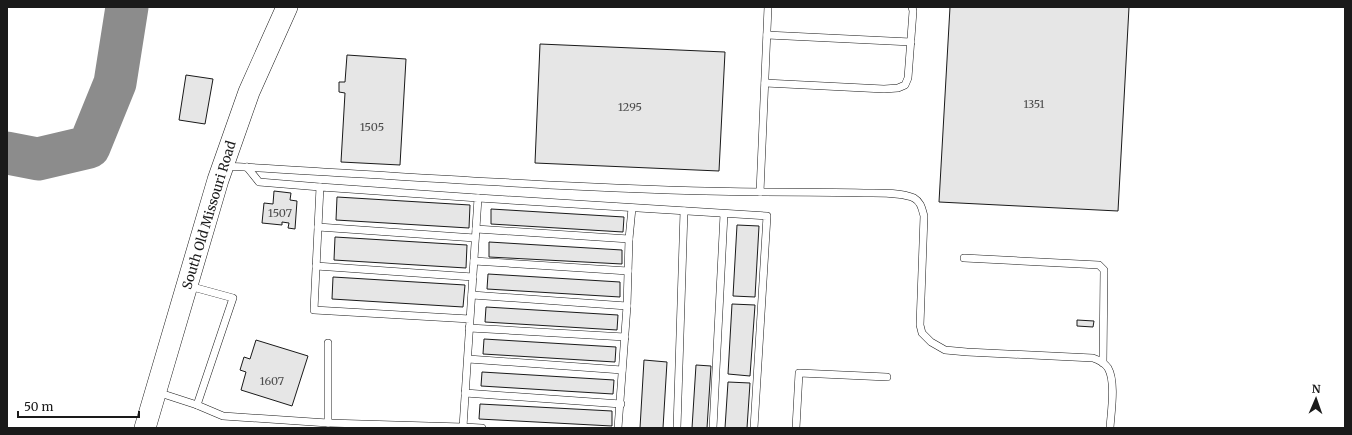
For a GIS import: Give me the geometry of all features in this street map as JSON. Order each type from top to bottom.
[{"type":"main road","name":"South Old Missouri Road","points":[[144,428],[223,166],[249,92],[287,7]]},
{"type":"lane","points":[[760,192],[768,7]]},
{"type":"lane","points":[[765,83],[884,89],[898,88],[905,85],[908,78],[913,11],[912,7]]},
{"type":"lane","points":[[767,35],[911,42]]},
{"type":"lane","points":[[223,166],[491,181],[760,192],[879,193],[904,195],[921,204],[924,216],[920,325],[922,333],[931,342],[945,350],[1093,358],[1103,363],[1108,367],[1112,375],[1110,428]]},
{"type":"lane","points":[[247,167],[259,182],[320,188],[767,216],[754,428]]},
{"type":"lane","points":[[320,188],[314,310],[470,319]]},
{"type":"lane","points":[[463,427],[478,198]]},
{"type":"lane","points":[[618,428],[621,404],[627,306],[629,239],[632,208]]},
{"type":"lane","points":[[677,428],[684,211]]},
{"type":"lane","points":[[713,428],[724,214]]},
{"type":"lane","points":[[318,227],[475,238]]},
{"type":"lane","points":[[476,229],[629,239]]},
{"type":"lane","points":[[964,258],[1099,264],[1104,270],[1103,363]]},
{"type":"lane","points":[[474,261],[628,271]]},
{"type":"lane","points":[[316,266],[473,277]]},
{"type":"lane","points":[[187,285],[233,298],[196,405]]},
{"type":"lane","points":[[472,295],[627,306]]},
{"type":"lane","points":[[470,328],[625,337]]},
{"type":"lane","points":[[328,343],[328,423]]},
{"type":"lane","points":[[468,359],[622,370]]},
{"type":"lane","points":[[796,428],[799,373],[887,377]]},
{"type":"lane","points":[[155,391],[223,416],[328,423],[482,428]]},
{"type":"lane","points":[[465,393],[621,404]]},
{"type":"building","points":[[950,7],[1129,7],[1118,211],[939,202]]},
{"type":"building","points":[[540,44],[725,52],[719,171],[535,163]]},
{"type":"building","points":[[347,55],[406,59],[400,165],[341,162],[345,93],[339,92],[339,82],[345,82]]},
{"type":"building","points":[[186,75],[213,79],[205,124],[179,120]]},
{"type":"building","points":[[274,191],[291,193],[290,200],[297,201],[295,229],[288,228],[289,223],[282,222],[282,225],[262,223],[264,203],[273,204]]},
{"type":"building","points":[[337,197],[470,205],[469,228],[336,220]]},
{"type":"building","points":[[491,209],[624,217],[623,232],[491,224]]},
{"type":"building","points":[[737,225],[759,226],[755,297],[733,296]]},
{"type":"building","points":[[335,237],[467,245],[466,268],[334,260]]},
{"type":"building","points":[[489,242],[622,250],[622,264],[489,257]]},
{"type":"building","points":[[488,274],[620,282],[620,297],[487,289]]},
{"type":"building","points":[[333,277],[465,285],[463,307],[332,299]]},
{"type":"building","points":[[732,304],[755,305],[750,376],[728,374]]},
{"type":"building","points":[[486,307],[618,315],[617,330],[485,322]]},
{"type":"building","points":[[1077,320],[1094,321],[1093,327],[1077,326]]},
{"type":"building","points":[[484,339],[616,347],[615,362],[483,354]]},
{"type":"building","points":[[256,340],[308,356],[292,406],[241,390],[246,372],[240,370],[244,357],[250,359]]},
{"type":"building","points":[[644,360],[667,362],[663,428],[640,428]]},
{"type":"building","points":[[696,365],[711,366],[707,428],[692,428]]},
{"type":"building","points":[[482,372],[614,380],[613,394],[481,386]]},
{"type":"building","points":[[728,382],[750,383],[747,428],[725,428]]},
{"type":"building","points":[[480,404],[612,411],[612,426],[479,419]]},
{"type":"taxiway","points":[[7,153],[38,159],[89,147],[115,83],[127,7]]}]
